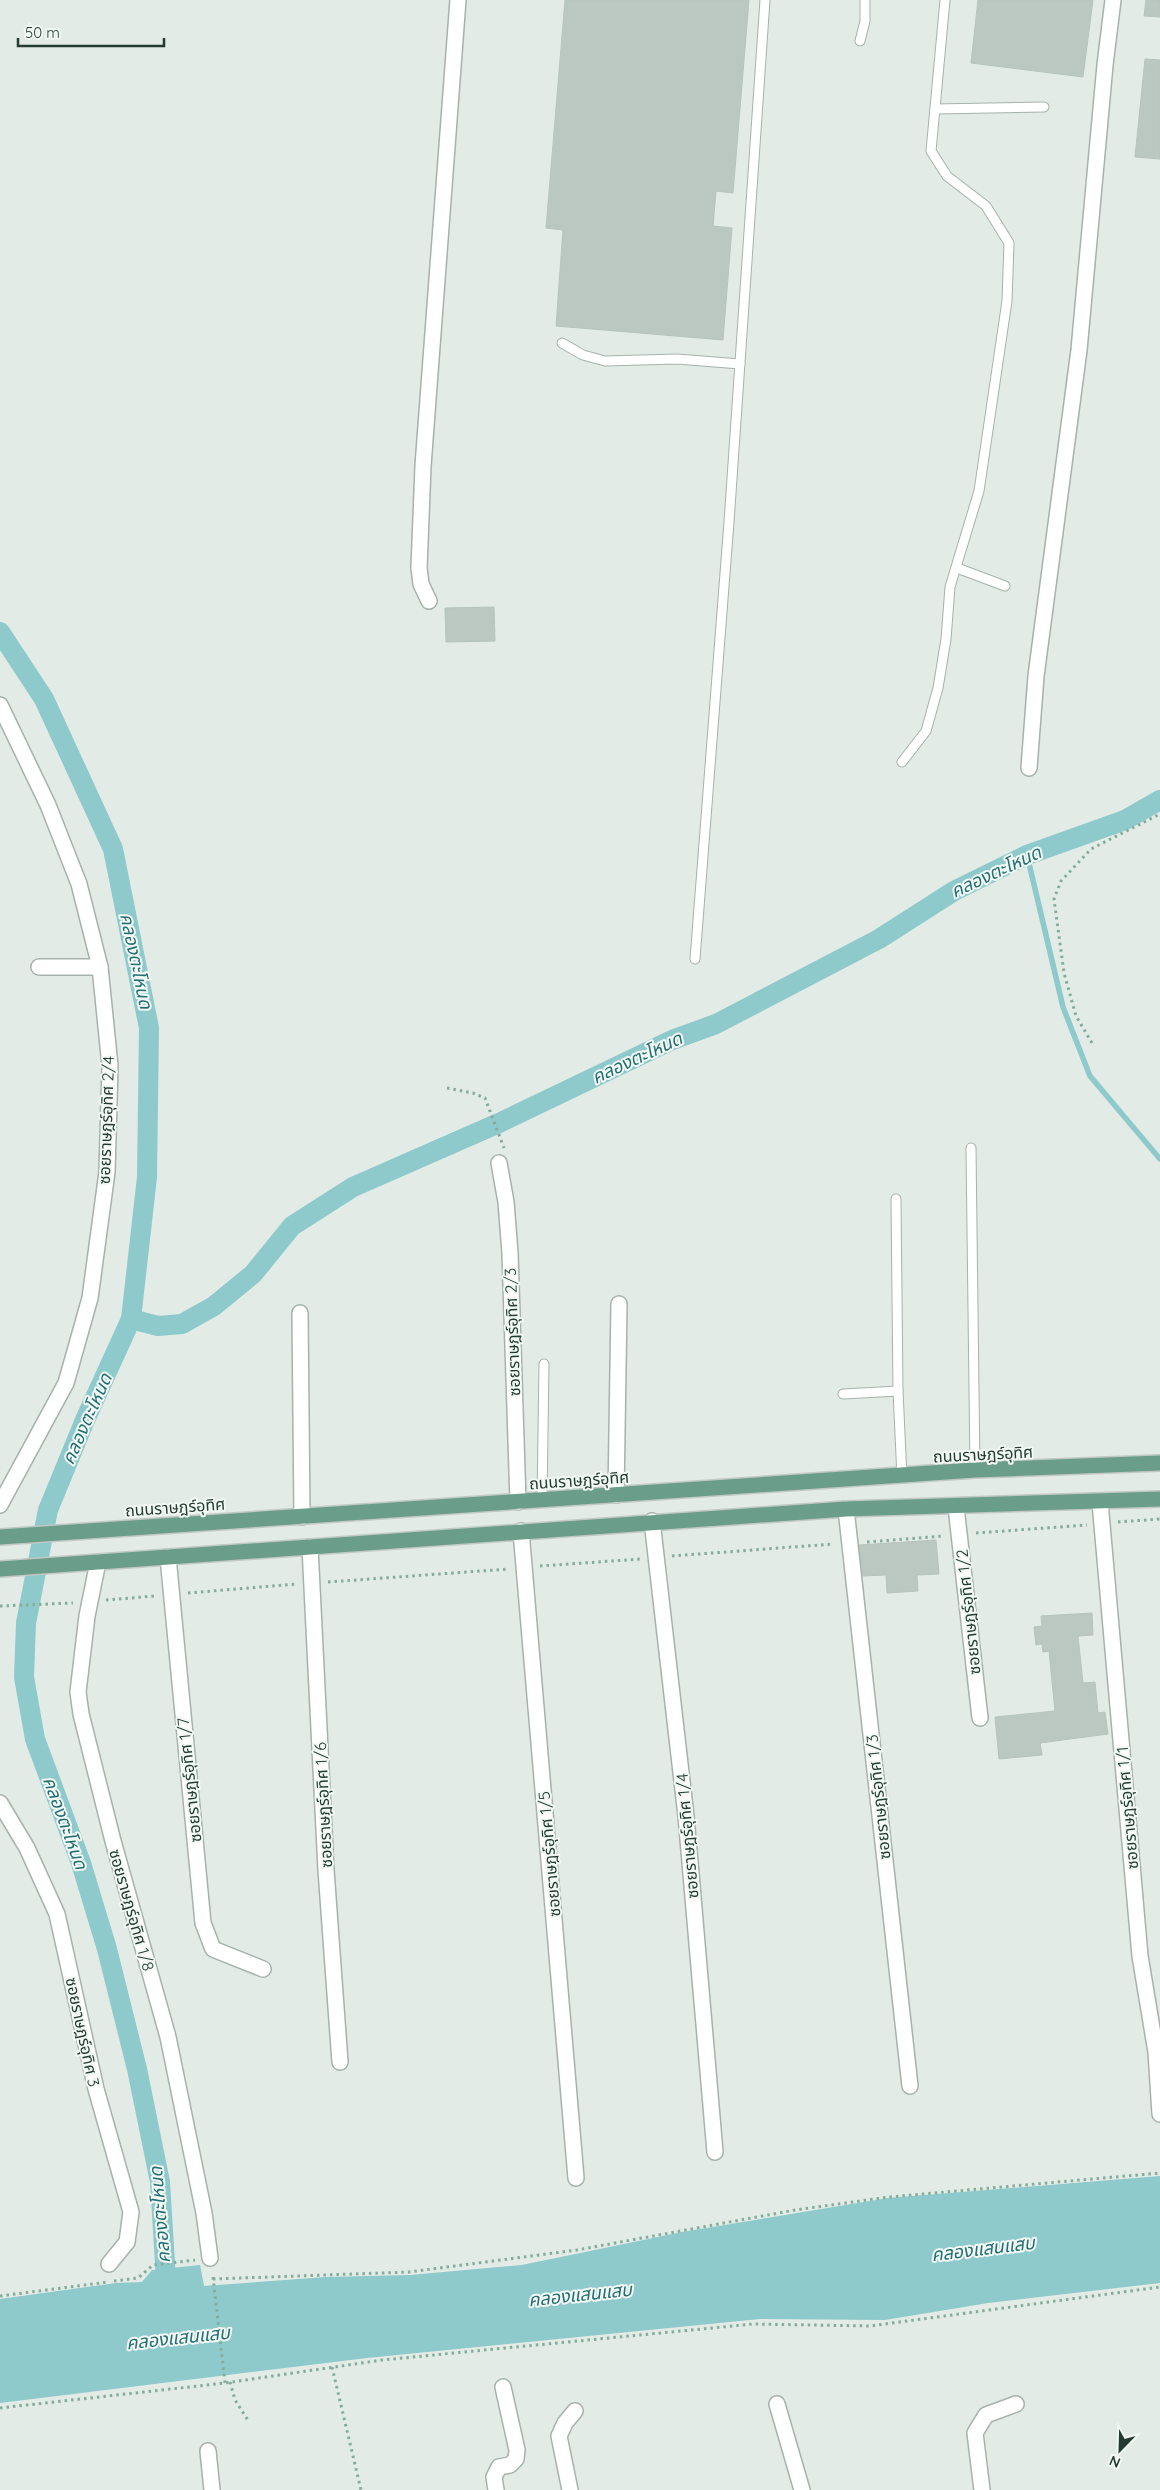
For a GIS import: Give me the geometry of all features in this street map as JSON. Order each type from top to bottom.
[{"type":"main road","name":"ถนนราษฎร์อุทิศ","points":[[0,1537],[902,1477],[975,1470],[1160,1464]]},
{"type":"main road","points":[[0,1570],[846,1508],[956,1507],[1160,1499]]},
{"type":"street","points":[[429,601],[421,584],[419,568],[423,466],[458,0]]},
{"type":"street","points":[[1029,768],[1036,676],[1080,350],[1105,65],[1113,0]]},
{"type":"street","name":"ซอยราษฎร์อุทิศ 2/4","points":[[0,705],[48,804],[79,884],[100,967],[110,1076],[107,1172],[90,1298],[66,1383],[0,1505]]},
{"type":"street","points":[[39,967],[100,967]]},
{"type":"street","name":"ซอยราษฎร์อุทิศ 2/3","points":[[499,1163],[506,1202],[510,1253],[518,1502]]},
{"type":"street","points":[[616,1495],[619,1304]]},
{"type":"street","points":[[300,1313],[302,1517]]},
{"type":"street","name":"ซอยราษฎร์อุทิศ 1/1","points":[[1100,1502],[1140,1956],[1156,2052],[1160,2114]]},
{"type":"street","name":"ซอยราษฎร์อุทิศ 1/2","points":[[956,1507],[980,1718]]},
{"type":"street","name":"ซอยราษฎร์อุทิศ 1/3","points":[[846,1508],[910,2086]]},
{"type":"street","name":"ซอยราษฎร์อุทิศ 1/4","points":[[652,1521],[686,1816],[715,2152]]},
{"type":"street","name":"ซอยราษฎร์อุทิศ 1/5","points":[[521,1531],[576,2178]]},
{"type":"street","name":"ซอยราษฎร์อุทิศ 1/6","points":[[310,1548],[326,1870],[340,2062]]},
{"type":"street","name":"ซอยราษฎร์อุทิศ 1/7","points":[[168,1557],[203,1923],[213,1949],[263,1969]]},
{"type":"street","name":"ซอยราษฎร์อุทิศ 1/8","points":[[98,1562],[90,1602],[78,1692],[81,1714],[113,1841],[168,2037],[204,2213],[206,2259]]},
{"type":"street","name":"ซอยราษฎร์อุทิศ 3","points":[[0,1803],[26,1848],[57,1914],[96,2089],[131,2212],[128,2242],[109,2264]]},
{"type":"street","points":[[496,2490],[496,2471],[499,2467],[510,2465],[516,2459],[517,2450],[503,2387]]},
{"type":"street","points":[[777,2404],[802,2490]]},
{"type":"street","points":[[982,2490],[975,2433],[986,2416],[1016,2404]]},
{"type":"street","points":[[570,2490],[559,2436],[565,2423],[575,2412]]},
{"type":"street","points":[[208,2451],[212,2490]]},
{"type":"lane","points":[[695,959],[740,364],[765,0]]},
{"type":"lane","points":[[860,41],[865,20],[865,0]]},
{"type":"lane","points":[[902,762],[926,731],[938,688],[946,639],[950,587],[979,492],[1007,301],[1009,242],[986,206],[947,176],[930,151],[936,109],[945,0]]},
{"type":"lane","points":[[936,109],[1044,107]]},
{"type":"lane","points":[[562,343],[583,355],[605,361],[677,359],[740,364]]},
{"type":"lane","points":[[957,568],[1005,586]]},
{"type":"lane","points":[[971,1148],[975,1470]]},
{"type":"lane","points":[[896,1199],[898,1391],[902,1477]]},
{"type":"lane","points":[[542,1500],[544,1364]]},
{"type":"lane","points":[[843,1394],[898,1391]]},
{"type":"path","points":[[1092,1043],[1076,1016],[1064,974],[1054,899],[1061,881],[1091,849],[1160,814]]},
{"type":"path","points":[[447,1088],[473,1093],[486,1098],[505,1146]]},
{"type":"path","points":[[0,1606],[90,1602],[312,1583],[1160,1519]]},
{"type":"path","points":[[225,2383],[213,2281],[419,2271],[559,2252],[795,2210],[888,2197],[1160,2173]]},
{"type":"path","points":[[0,2296],[138,2278],[153,2265],[206,2259]]},
{"type":"path","points":[[0,2408],[225,2383],[382,2360],[754,2324],[870,2326],[1160,2287]]},
{"type":"path","points":[[332,2366],[361,2490]]},
{"type":"path","points":[[230,2382],[235,2400],[248,2422]]},
{"type":"water","name":"คลองแสนแสบ","points":[[1160,2176],[1160,2283],[988,2303],[885,2320],[760,2319],[367,2358],[0,2403],[0,2299],[116,2283],[142,2282],[152,2270],[200,2265],[204,2286],[326,2277],[410,2275],[522,2265],[682,2232],[888,2198]]},
{"type":"building","points":[[565,0],[749,0],[733,193],[716,191],[713,226],[732,228],[723,340],[556,326],[563,230],[546,228]]},
{"type":"building","points":[[978,0],[1093,0],[1083,77],[971,63]]},
{"type":"building","points":[[1146,0],[1160,0],[1160,17],[1144,16]]},
{"type":"building","points":[[1145,59],[1160,60],[1160,159],[1135,157]]},
{"type":"building","points":[[494,607],[495,641],[446,642],[445,608]]},
{"type":"building","points":[[936,1540],[939,1574],[917,1575],[918,1591],[887,1593],[886,1575],[863,1576],[859,1545]]},
{"type":"building","points":[[1092,1613],[1093,1635],[1078,1636],[1083,1683],[1095,1682],[1098,1713],[1105,1712],[1108,1734],[1040,1743],[1042,1755],[999,1759],[995,1717],[1055,1711],[1049,1651],[1043,1652],[1042,1644],[1036,1645],[1034,1627],[1042,1626],[1041,1616]]},
{"type":"waterway","name":"คลองตะโหนด","points":[[0,632],[44,699],[113,849],[149,1028],[147,1177],[131,1319],[85,1420],[48,1510],[26,1623],[24,1677],[35,1739],[81,1863],[107,1949],[137,2069],[160,2182],[167,2296]]},
{"type":"waterway","name":"คลองตะโหนด","points":[[131,1319],[158,1326],[182,1324],[214,1306],[253,1274],[292,1226],[353,1187],[499,1123],[672,1040],[716,1024],[879,939],[954,891],[1027,855],[1125,820],[1160,800]]},
{"type":"waterway","points":[[1027,855],[1063,1007],[1090,1076],[1160,1159]]}]
